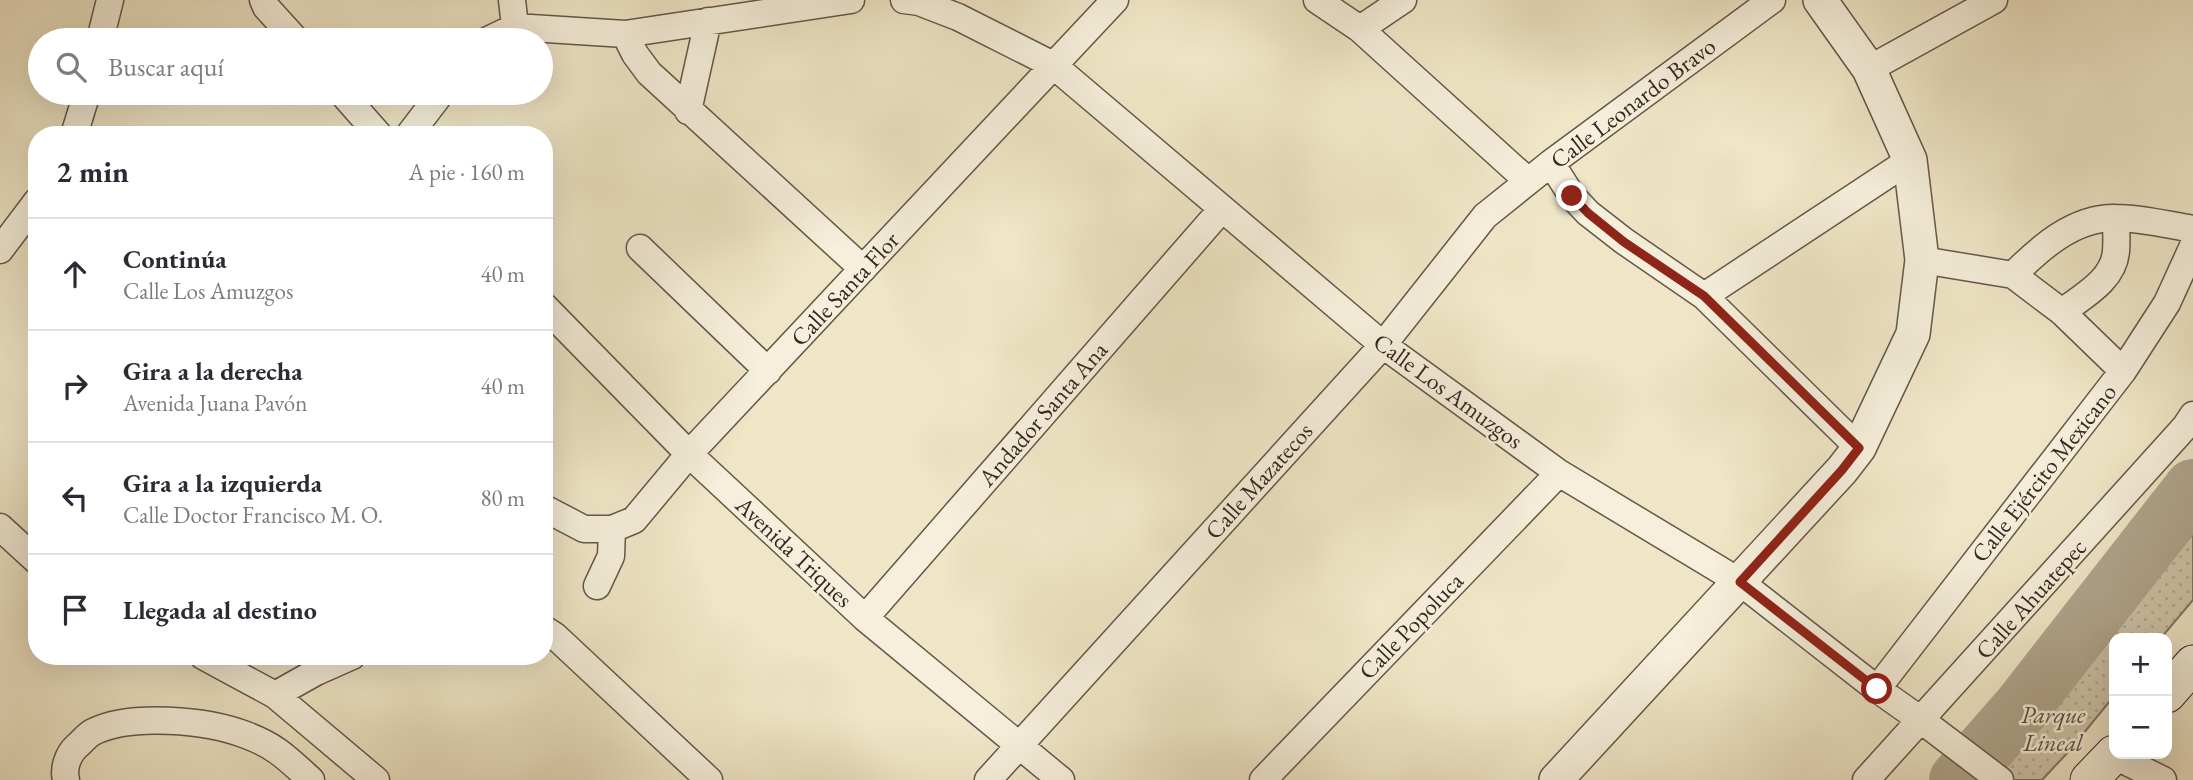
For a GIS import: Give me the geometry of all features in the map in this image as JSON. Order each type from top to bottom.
[{"type":"main road","points":[[2172,688],[2193,664]]},
{"type":"street","points":[[103,28],[110,0]]},
{"type":"street","points":[[263,0],[285,28]]},
{"type":"street","points":[[512,0],[515,27],[531,28]]},
{"type":"street","points":[[553,29],[625,34],[699,14],[850,0]]},
{"type":"street","name":"Calle Los Amuzgos","points":[[904,0],[919,2],[958,17],[1053,65],[1383,345],[1559,472],[1740,582],[1877,689],[2000,780]]},
{"type":"street","name":"Calle Santa Flor","points":[[612,529],[634,520],[689,454],[1114,0]]},
{"type":"street","points":[[1317,0],[1360,29],[1528,181]]},
{"type":"street","points":[[1360,29],[1404,0]]},
{"type":"street","name":"Calle Leonardo Bravo","points":[[1528,181],[1772,0]]},
{"type":"street","points":[[1556,780],[1842,470],[1859,448],[1913,334],[1922,260],[1910,160],[1869,69],[1820,0]]},
{"type":"street","points":[[1869,69],[1994,0]]},
{"type":"street","points":[[688,111],[699,14]]},
{"type":"street","points":[[625,34],[649,73],[863,269]]},
{"type":"street","points":[[77,126],[83,105]]},
{"type":"street","points":[[353,105],[371,126]]},
{"type":"street","points":[[416,126],[432,105]]},
{"type":"street","points":[[1704,296],[1910,160]]},
{"type":"street","points":[[1551,163],[1572,196],[1588,213],[1624,242],[1704,296],[1859,448]]},
{"type":"street","name":"Calle Mazatecos","points":[[988,780],[1383,345],[1485,216],[1528,181]]},
{"type":"street","name":"Andador Santa Ana","points":[[865,618],[1222,210]]},
{"type":"street","points":[[0,250],[28,213]]},
{"type":"street","points":[[2013,275],[2043,245],[2072,229],[2097,221],[2116,218],[2193,229]]},
{"type":"street","points":[[2062,312],[2100,283],[2109,272],[2117,254],[2116,218]]},
{"type":"street","name":"Calle Ejército Mexicano","points":[[1877,689],[2123,371],[2167,303],[2193,246]]},
{"type":"street","points":[[640,248],[768,370]]},
{"type":"street","points":[[1922,260],[2013,275],[2062,312],[2123,371]]},
{"type":"street","name":"Avenida Triques","points":[[553,315],[689,454],[865,618],[1061,780]]},
{"type":"street","name":"Calle Ahuatepec","points":[[1866,780],[2193,415]]},
{"type":"street","name":"Calle Popoluca","points":[[1263,780],[1559,472]]},
{"type":"street","points":[[553,513],[584,529],[612,529],[611,556],[597,586]]},
{"type":"street","points":[[0,527],[28,553]]},
{"type":"street","points":[[553,635],[709,780]]},
{"type":"street","points":[[219,665],[275,695],[376,780]]},
{"type":"street","points":[[275,695],[332,665]]},
{"type":"street","points":[[66,780],[64,775],[70,752],[92,733],[125,722],[184,721],[243,733],[275,747],[311,780]]},
{"type":"street","points":[[2106,763],[2163,780]]},
{"type":"green space","name":"Parque Lineal","points":[[2193,534],[2193,600],[2165,633],[2109,633],[2109,702],[2070,750],[2042,780],[1977,780],[2032,714]]},
{"type":"waterway","points":[[1958,780],[2022,707],[2193,488]]},
{"type":"route","points":[[1572,196],[1588,213],[1624,242],[1704,296],[1859,448],[1740,582],[1877,689]]}]
